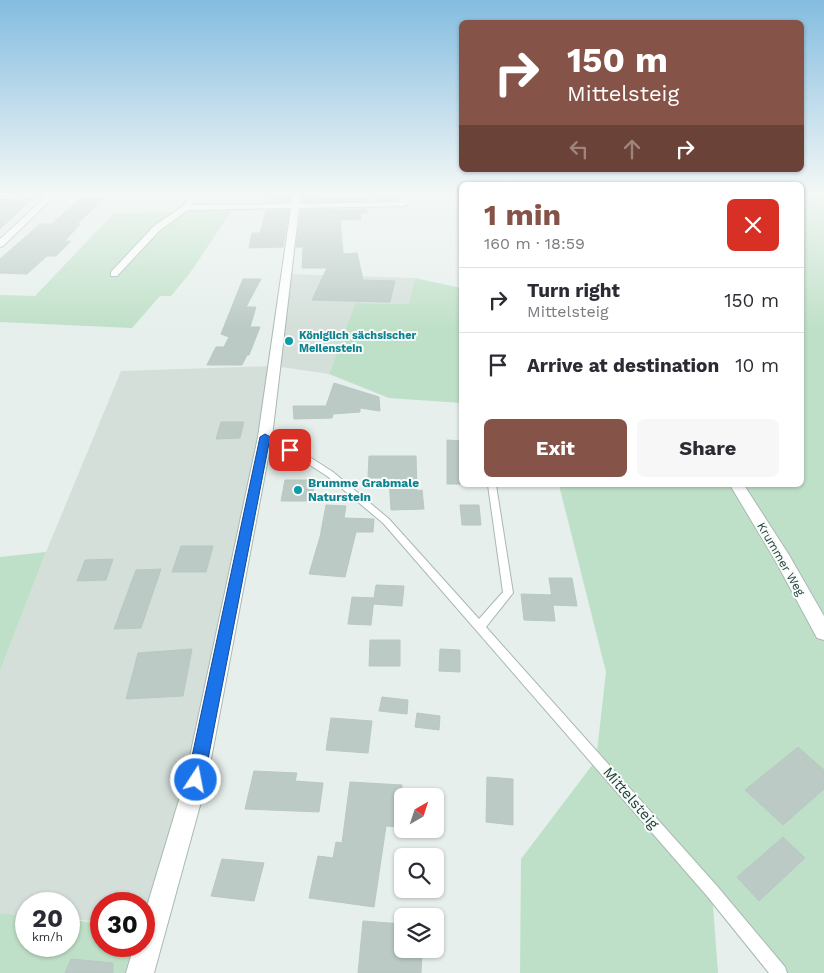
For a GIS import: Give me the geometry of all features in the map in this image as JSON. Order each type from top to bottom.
[{"type":"street","points":[[114,274],[148,238]]},
{"type":"street","points":[[140,973],[196,780],[265,437],[291,238]]},
{"type":"street","name":"Krummer Weg","points":[[738,487],[783,559],[824,633]]},
{"type":"lane","name":"Mittelsteig","points":[[265,437],[302,456],[330,474],[386,521],[706,883],[779,973]]},
{"type":"lane","points":[[479,626],[508,593],[492,487]]},
{"type":"shaded area","points":[[288,274],[415,278],[410,304],[355,303],[329,374],[274,366]]},
{"type":"shaded area","points":[[274,366],[265,437],[155,918],[155,892],[90,892],[90,921],[80,920],[80,892],[15,892],[15,915],[0,913],[0,671],[46,552],[121,371]]},
{"type":"green space","points":[[90,238],[213,238],[190,273],[171,296],[160,296],[132,328],[0,322],[0,295],[35,296]]},
{"type":"green space","points":[[804,238],[824,238],[824,973],[779,973],[712,892],[718,973],[520,973],[521,859],[596,760],[606,672],[560,487],[804,487]]},
{"type":"green space","points":[[415,278],[459,288],[459,403],[389,398],[329,374],[355,303],[409,304]]},
{"type":"green space","points":[[46,552],[0,671],[0,557]]},
{"type":"green space","points":[[0,913],[15,915],[15,957],[80,957],[80,921],[90,922],[90,957],[145,957],[140,973],[0,973]]},
{"type":"building","points":[[24,238],[67,238],[65,241],[71,241],[56,256],[47,256],[27,274],[0,273],[0,259]]},
{"type":"building","points":[[251,238],[284,238],[283,247],[249,248]]},
{"type":"building","points":[[297,238],[342,238],[343,254],[357,253],[363,280],[395,281],[390,302],[312,300],[327,268],[302,268],[303,247],[296,247]]},
{"type":"building","points":[[243,279],[261,279],[246,307],[256,307],[250,327],[260,327],[249,355],[247,355],[242,365],[207,365],[216,347],[224,347],[229,337],[221,334]]},
{"type":"building","points":[[334,383],[379,397],[380,411],[360,408],[360,412],[333,414],[332,418],[294,419],[293,406],[326,406]]},
{"type":"building","points":[[221,422],[244,422],[240,438],[216,439]]},
{"type":"building","points":[[447,440],[459,441],[459,484],[447,484]]},
{"type":"building","points":[[369,456],[416,456],[417,491],[422,490],[424,509],[391,510],[389,478],[368,478]]},
{"type":"building","name":"Brumme Grabmale Naturstein","points":[[285,480],[315,480],[312,501],[281,501]]},
{"type":"building","points":[[326,505],[346,506],[344,518],[374,519],[373,532],[356,532],[345,577],[309,574],[320,537]]},
{"type":"building","points":[[460,505],[479,505],[481,525],[462,525]]},
{"type":"building","points":[[181,546],[213,546],[206,572],[172,572]]},
{"type":"building","points":[[113,559],[106,580],[77,581],[85,560]]},
{"type":"building","points":[[161,569],[141,628],[114,629],[136,570]]},
{"type":"building","points":[[549,578],[572,578],[577,606],[553,605],[555,621],[524,620],[521,594],[551,595],[552,598]]},
{"type":"building","points":[[376,585],[404,586],[402,606],[373,604]]},
{"type":"building","points":[[352,597],[374,598],[371,625],[348,624]]},
{"type":"building","points":[[370,640],[400,640],[400,666],[369,666]]},
{"type":"building","points":[[192,649],[183,696],[126,699],[138,653]]},
{"type":"building","points":[[440,649],[460,650],[460,672],[439,671]]},
{"type":"building","points":[[382,697],[408,700],[407,714],[379,711]]},
{"type":"building","points":[[417,713],[440,716],[439,730],[415,727]]},
{"type":"building","points":[[331,718],[372,721],[368,753],[326,750]]},
{"type":"building","points":[[798,747],[824,770],[824,789],[783,825],[745,790]]},
{"type":"building","points":[[254,771],[297,773],[295,781],[323,783],[319,812],[245,809]]},
{"type":"building","points":[[487,777],[513,779],[513,825],[486,822]]},
{"type":"building","points":[[350,782],[402,785],[402,788],[394,788],[394,827],[386,826],[374,907],[309,898],[318,856],[333,858],[336,842],[342,843]]},
{"type":"building","points":[[783,837],[805,858],[759,901],[737,877]]},
{"type":"building","points":[[222,859],[264,863],[254,901],[211,896]]},
{"type":"building","points":[[363,921],[394,923],[394,958],[422,958],[421,973],[358,973]]},
{"type":"building","points":[[71,959],[113,963],[113,973],[65,973]]},
{"type":"place","name":"Königlich sächsischer Meilenstein","points":[[289,341]]},
{"type":"place","name":"Brumme Grabmale Naturstein","points":[[298,490]]},
{"type":"route","points":[[196,780],[265,437],[290,450]]}]
